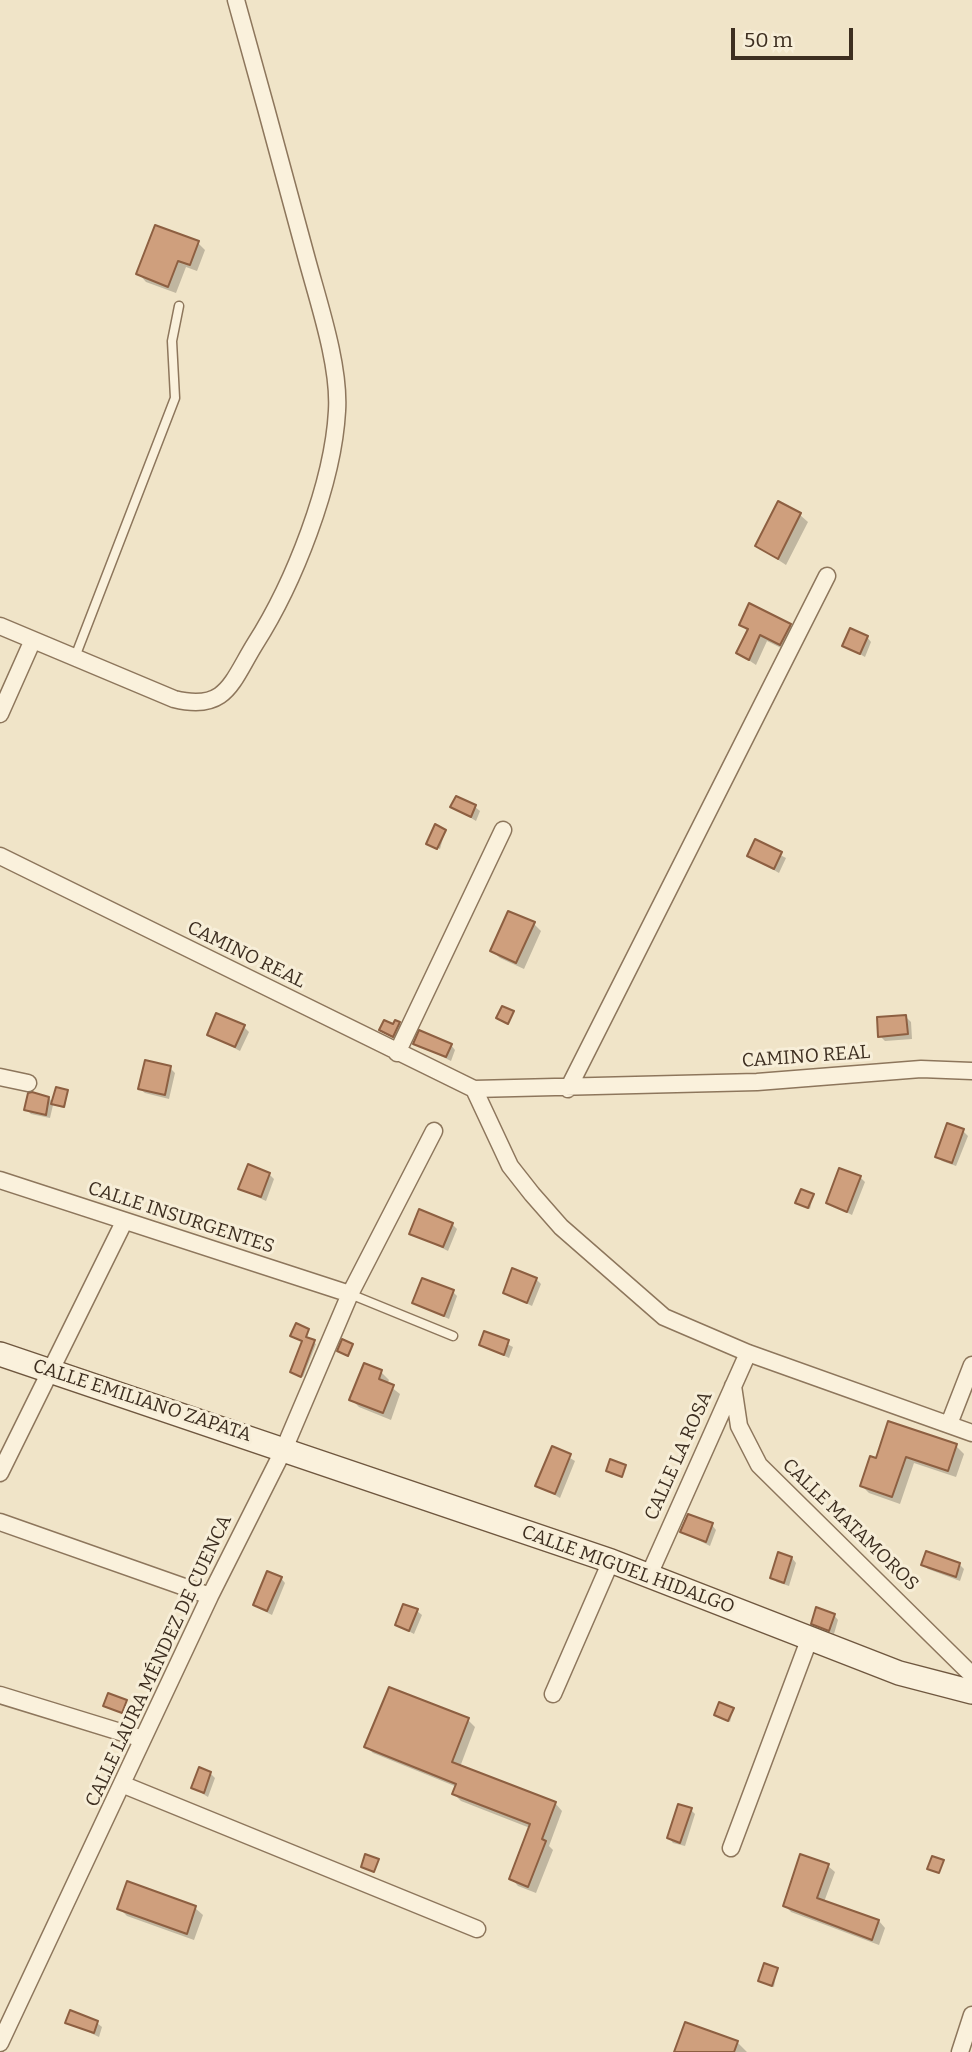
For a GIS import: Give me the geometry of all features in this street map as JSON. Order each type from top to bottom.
[{"type":"street","points":[[0,626],[32,642],[174,699],[194,704],[216,700],[226,691],[268,624],[306,541],[334,444],[338,408],[328,337],[236,0]]},
{"type":"street","points":[[568,1089],[827,576]]},
{"type":"street","points":[[0,714],[32,642]]},
{"type":"street","points":[[397,1053],[503,830]]},
{"type":"street","name":"CAMINO REAL","points":[[0,856],[474,1089],[757,1083],[921,1069],[972,1071]]},
{"type":"street","points":[[0,1077],[28,1083]]},
{"type":"street","points":[[474,1089],[510,1166],[561,1227],[664,1317],[748,1353],[972,1433]]},
{"type":"street","name":"CALLE LAURA MÉNDEZ DE CUENCA","points":[[0,2043],[124,1785],[210,1596],[284,1448],[350,1294],[434,1131]]},
{"type":"street","name":"CALLE INSURGENTES","points":[[0,1180],[350,1294]]},
{"type":"street","points":[[0,1473],[124,1222]]},
{"type":"street","name":"CALLE LA ROSA","points":[[649,1575],[748,1353]]},
{"type":"street","name":"CALLE EMILIANO ZAPATA","points":[[0,1354],[284,1448]]},
{"type":"street","points":[[948,1424],[972,1365]]},
{"type":"street","name":"CALLE MATAMOROS","points":[[733,1386],[739,1426],[760,1465],[972,1675]]},
{"type":"street","name":"CALLE MIGUEL HIDALGO","points":[[284,1448],[611,1561],[899,1674],[972,1692]]},
{"type":"street","points":[[0,1522],[210,1596]]},
{"type":"street","points":[[553,1694],[611,1561]]},
{"type":"street","points":[[731,1848],[809,1640]]},
{"type":"street","points":[[0,1695],[144,1739]]},
{"type":"street","points":[[124,1785],[478,1929]]},
{"type":"street","points":[[960,2052],[972,2015]]},
{"type":"lane","points":[[75,658],[175,398],[177,387],[171,353],[179,306]]},
{"type":"lane","points":[[350,1294],[453,1336]]},
{"type":"building","points":[[155,225],[199,241],[190,265],[178,261],[168,287],[136,274]]},
{"type":"building","points":[[778,501],[801,513],[778,559],[755,546]]},
{"type":"building","points":[[749,603],[791,624],[780,645],[760,635],[749,660],[736,653],[748,629],[739,625]]},
{"type":"building","points":[[850,628],[868,636],[860,654],[842,646]]},
{"type":"building","points":[[456,796],[476,805],[471,817],[450,807]]},
{"type":"building","points":[[435,824],[446,830],[437,849],[426,844]]},
{"type":"building","points":[[755,839],[782,852],[774,869],[747,856]]},
{"type":"building","points":[[508,911],[535,922],[516,963],[490,951]]},
{"type":"building","points":[[502,1006],[514,1011],[508,1024],[496,1018]]},
{"type":"building","points":[[216,1013],[245,1025],[235,1047],[207,1035]]},
{"type":"building","points":[[906,1015],[908,1034],[878,1037],[877,1017]]},
{"type":"building","points":[[384,1020],[393,1024],[395,1020],[400,1022],[393,1037],[379,1030]]},
{"type":"building","points":[[419,1030],[452,1044],[446,1057],[413,1044]]},
{"type":"building","points":[[145,1060],[171,1066],[165,1095],[138,1089]]},
{"type":"building","points":[[56,1087],[68,1090],[64,1107],[51,1104]]},
{"type":"building","points":[[28,1093],[49,1097],[46,1115],[24,1110]]},
{"type":"building","points":[[947,1123],[964,1129],[952,1163],[935,1157]]},
{"type":"building","points":[[248,1164],[270,1173],[261,1197],[238,1189]]},
{"type":"building","points":[[839,1168],[861,1176],[847,1212],[826,1203]]},
{"type":"building","points":[[801,1189],[814,1194],[808,1208],[795,1203]]},
{"type":"building","points":[[419,1209],[453,1223],[443,1247],[409,1234]]},
{"type":"building","points":[[512,1268],[537,1278],[527,1303],[503,1293]]},
{"type":"building","points":[[422,1278],[454,1290],[444,1316],[412,1303]]},
{"type":"building","points":[[296,1323],[309,1329],[306,1337],[315,1340],[301,1377],[290,1372],[302,1341],[290,1336]]},
{"type":"building","points":[[484,1331],[509,1340],[504,1355],[479,1345]]},
{"type":"building","points":[[342,1339],[353,1344],[348,1356],[337,1351]]},
{"type":"building","points":[[364,1363],[382,1370],[379,1379],[394,1385],[383,1413],[349,1400]]},
{"type":"building","points":[[888,1421],[957,1444],[948,1471],[906,1457],[892,1497],[860,1486],[870,1456],[876,1458]]},
{"type":"building","points":[[552,1446],[571,1454],[555,1494],[535,1486]]},
{"type":"building","points":[[610,1459],[626,1465],[622,1477],[606,1471]]},
{"type":"building","points":[[688,1514],[713,1523],[706,1542],[680,1532]]},
{"type":"building","points":[[926,1551],[960,1563],[956,1577],[921,1565]]},
{"type":"building","points":[[778,1552],[792,1557],[784,1583],[770,1578]]},
{"type":"building","points":[[267,1571],[282,1577],[267,1611],[253,1605]]},
{"type":"building","points":[[403,1604],[418,1609],[409,1631],[395,1625]]},
{"type":"building","points":[[816,1607],[835,1614],[829,1631],[811,1624]]},
{"type":"building","points":[[389,1687],[469,1718],[452,1762],[556,1802],[542,1839],[546,1841],[528,1887],[509,1879],[530,1824],[452,1794],[456,1784],[364,1747]]},
{"type":"building","points":[[108,1693],[127,1700],[122,1713],[103,1706]]},
{"type":"building","points":[[719,1702],[734,1708],[728,1721],[714,1715]]},
{"type":"building","points":[[199,1767],[211,1772],[204,1793],[191,1788]]},
{"type":"building","points":[[678,1804],[692,1808],[680,1843],[667,1838]]},
{"type":"building","points":[[365,1854],[379,1859],[374,1872],[361,1867]]},
{"type":"building","points":[[800,1854],[829,1864],[817,1898],[879,1920],[872,1940],[783,1906]]},
{"type":"building","points":[[932,1856],[944,1860],[939,1873],[927,1869]]},
{"type":"building","points":[[127,1881],[196,1906],[187,1934],[117,1909]]},
{"type":"building","points":[[764,1963],[778,1968],[772,1986],[758,1981]]},
{"type":"building","points":[[70,2010],[98,2021],[94,2033],[65,2023]]},
{"type":"building","points":[[685,2022],[738,2041],[734,2052],[674,2052]]}]
